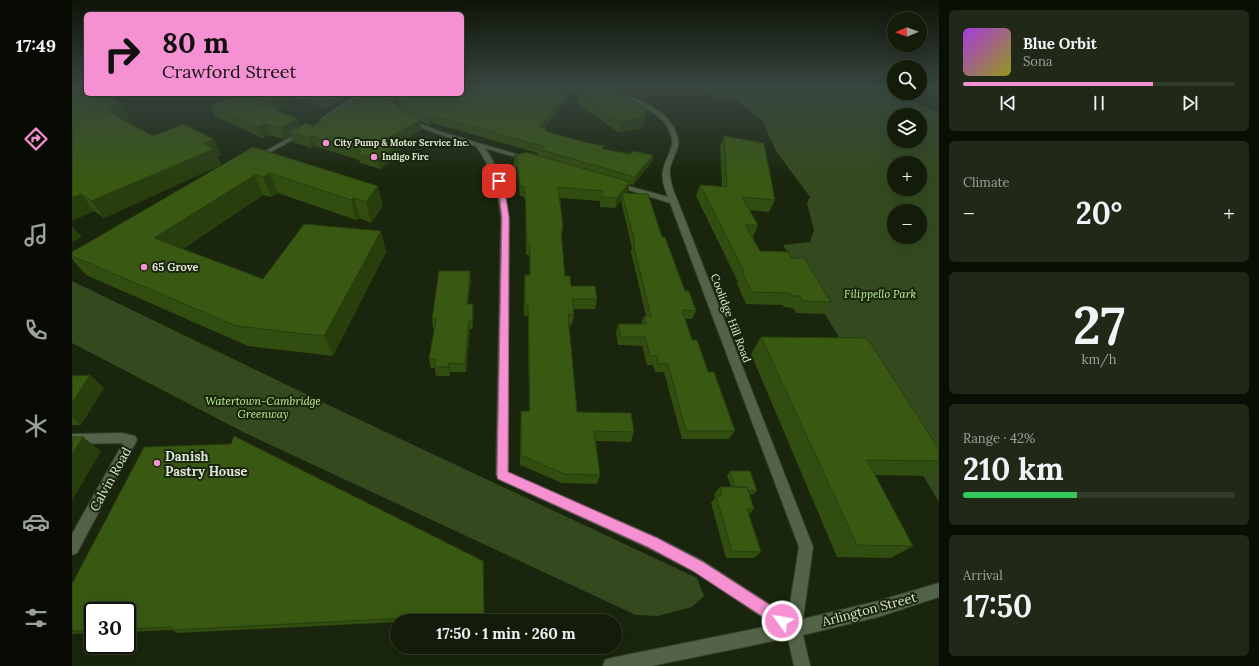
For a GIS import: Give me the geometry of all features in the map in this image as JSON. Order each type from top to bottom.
[{"type":"street","points":[[317,124],[326,118]]},
{"type":"street","points":[[405,118],[429,129],[533,160]]},
{"type":"street","name":"Coolidge Hill Road","points":[[663,118],[672,130],[675,142],[666,174],[669,190],[806,547],[794,628]]},
{"type":"street","points":[[247,163],[310,128]]},
{"type":"street","points":[[479,144],[488,155],[496,172],[502,191],[505,218],[502,475],[653,543],[685,560],[794,628],[802,666]]},
{"type":"street","points":[[610,183],[673,201]]},
{"type":"street","name":"Calvin Road","points":[[72,439],[122,438],[131,440],[72,548]]},
{"type":"street","name":"Arlington Street","points":[[611,666],[878,609],[939,590]]},
{"type":"green space","name":"Filippello Park","points":[[760,118],[887,118],[887,148],[927,148],[927,118],[939,118],[939,502],[783,245],[810,242],[814,230],[807,203],[810,197],[776,151],[762,120]]},
{"type":"green space","name":"Watertown-Cambridge Greenway","points":[[72,281],[341,411],[697,578],[704,596],[692,607],[658,616],[636,615],[245,433],[72,343]]},
{"type":"building","points":[[72,118],[120,118],[153,136],[183,124],[214,139],[203,143],[214,149],[91,201],[81,194],[72,198]]},
{"type":"building","points":[[238,118],[298,119],[280,128],[266,124],[258,127]]},
{"type":"building","points":[[326,118],[415,118],[420,121],[384,140],[399,144],[377,160],[357,154],[361,151],[311,136],[308,138],[289,132],[306,123],[313,126]]},
{"type":"building","points":[[443,118],[547,118],[539,127],[547,129],[545,131],[604,146],[602,149],[631,154],[632,151],[653,155],[635,177],[538,149],[545,147]]},
{"type":"building","points":[[615,118],[637,118],[621,122]]},
{"type":"building","points":[[724,136],[764,143],[775,200],[742,197],[758,225],[745,225],[760,251],[788,252],[791,258],[804,258],[831,302],[803,301],[800,296],[791,296],[790,293],[752,292],[742,272],[744,272],[700,185],[727,187]]},
{"type":"building","points":[[253,147],[378,186],[366,202],[354,198],[351,200],[270,173],[263,177],[255,175],[154,238],[263,279],[304,224],[381,231],[324,336],[236,326],[72,256],[72,252]]},
{"type":"building","points":[[526,152],[630,182],[617,198],[602,197],[602,191],[558,187],[563,227],[561,232],[565,276],[570,276],[571,286],[595,286],[597,299],[572,299],[574,314],[568,314],[577,412],[631,413],[634,432],[594,431],[600,475],[564,474],[521,455],[521,411],[530,411],[528,305],[525,305],[525,275],[530,275],[530,244],[527,244],[525,189],[524,186],[520,186],[517,158],[514,156]]},
{"type":"building","points":[[622,193],[648,194],[662,237],[665,237],[685,291],[689,291],[696,311],[682,310],[692,340],[697,340],[708,372],[714,372],[735,431],[686,431],[668,364],[658,364],[657,356],[650,356],[645,337],[621,337],[618,324],[646,324],[644,316],[651,316]]},
{"type":"building","points":[[439,271],[470,271],[467,304],[473,304],[472,321],[469,321],[465,364],[449,363],[448,367],[435,367],[436,359],[429,359],[436,319],[432,319]]},
{"type":"building","points":[[761,337],[867,338],[939,449],[939,461],[867,460],[913,546],[857,545]]},
{"type":"building","points":[[90,375],[72,403],[72,376]]},
{"type":"building","points":[[234,436],[483,561],[484,614],[390,614],[390,619],[171,630],[172,627],[136,629],[136,602],[84,602],[84,630],[72,631],[72,584],[144,447],[231,444]]},
{"type":"building","points":[[72,437],[83,437],[72,455]]},
{"type":"building","points":[[730,471],[750,471],[757,491],[748,490],[747,487],[735,487]]},
{"type":"building","points":[[720,487],[747,487],[754,509],[747,509],[761,552],[732,551],[716,496],[722,496]]},
{"type":"place","name":"City Pump & Motor Service Inc.","points":[[326,143]]},
{"type":"place","name":"Indigo Fire","points":[[374,157]]},
{"type":"place","name":"65 Grove","points":[[144,267]]},
{"type":"place","name":"Danish Pastry House","points":[[157,463]]},
{"type":"route","points":[[499,181],[502,191],[505,218],[502,475],[653,543],[698,566],[782,621]]}]
